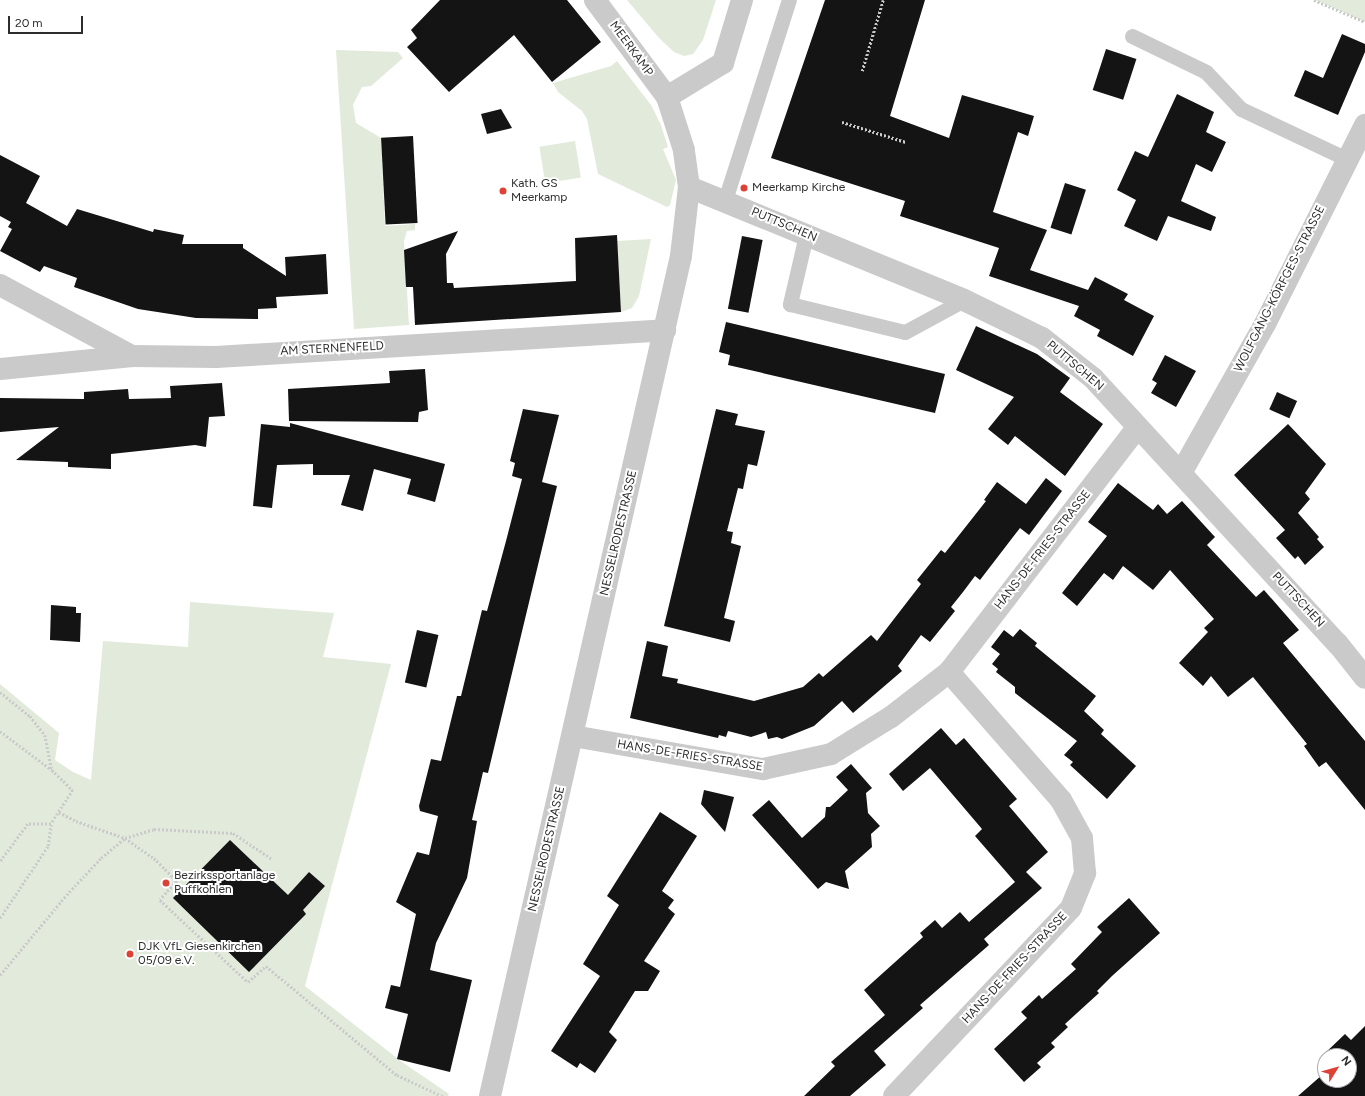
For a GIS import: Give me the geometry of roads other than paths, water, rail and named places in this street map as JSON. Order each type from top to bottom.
[{"type":"street","name":"MEERKAMP","points":[[595,0],[667,97]]},
{"type":"street","points":[[667,97],[723,63],[742,0]]},
{"type":"street","name":"NESSELRODESTRASSE","points":[[490,1096],[681,256],[689,187],[684,150],[667,97]]},
{"type":"street","name":"WOLFGANG-KÖRFGES-STRASSE","points":[[1181,473],[1265,324],[1365,125]]},
{"type":"street","name":"PUTTSCHEN","points":[[689,187],[725,200],[964,300],[1042,338],[1093,378],[1338,644],[1365,678]]},
{"type":"street","points":[[0,285],[132,356]]},
{"type":"street","name":"AM STERNENFELD","points":[[0,368],[132,356],[216,357],[665,330]]},
{"type":"street","name":"HANS-DE-FRIES-STRASSE","points":[[573,736],[763,769],[831,754],[891,717],[949,672],[1138,427]]},
{"type":"street","name":"HANS-DE-FRIES-STRASSE","points":[[894,1096],[1071,908],[1085,873],[1082,838],[1061,800],[949,672]]},
{"type":"lane","points":[[725,200],[789,0]]},
{"type":"lane","points":[[1132,36],[1206,72],[1241,109],[1347,159]]},
{"type":"lane","points":[[806,235],[790,304],[905,332],[964,300]]},
{"type":"place","name":"Meerkamp Kirche","points":[[744,188]]},
{"type":"place","name":"Kath. GS Meerkamp","points":[[503,191]]},
{"type":"place","name":"Bezirkssportanlage Puffkohlen","points":[[166,883]]},
{"type":"place","name":"DJK VfL Giesenkirchen 05/09 e.V.","points":[[130,954]]}]
